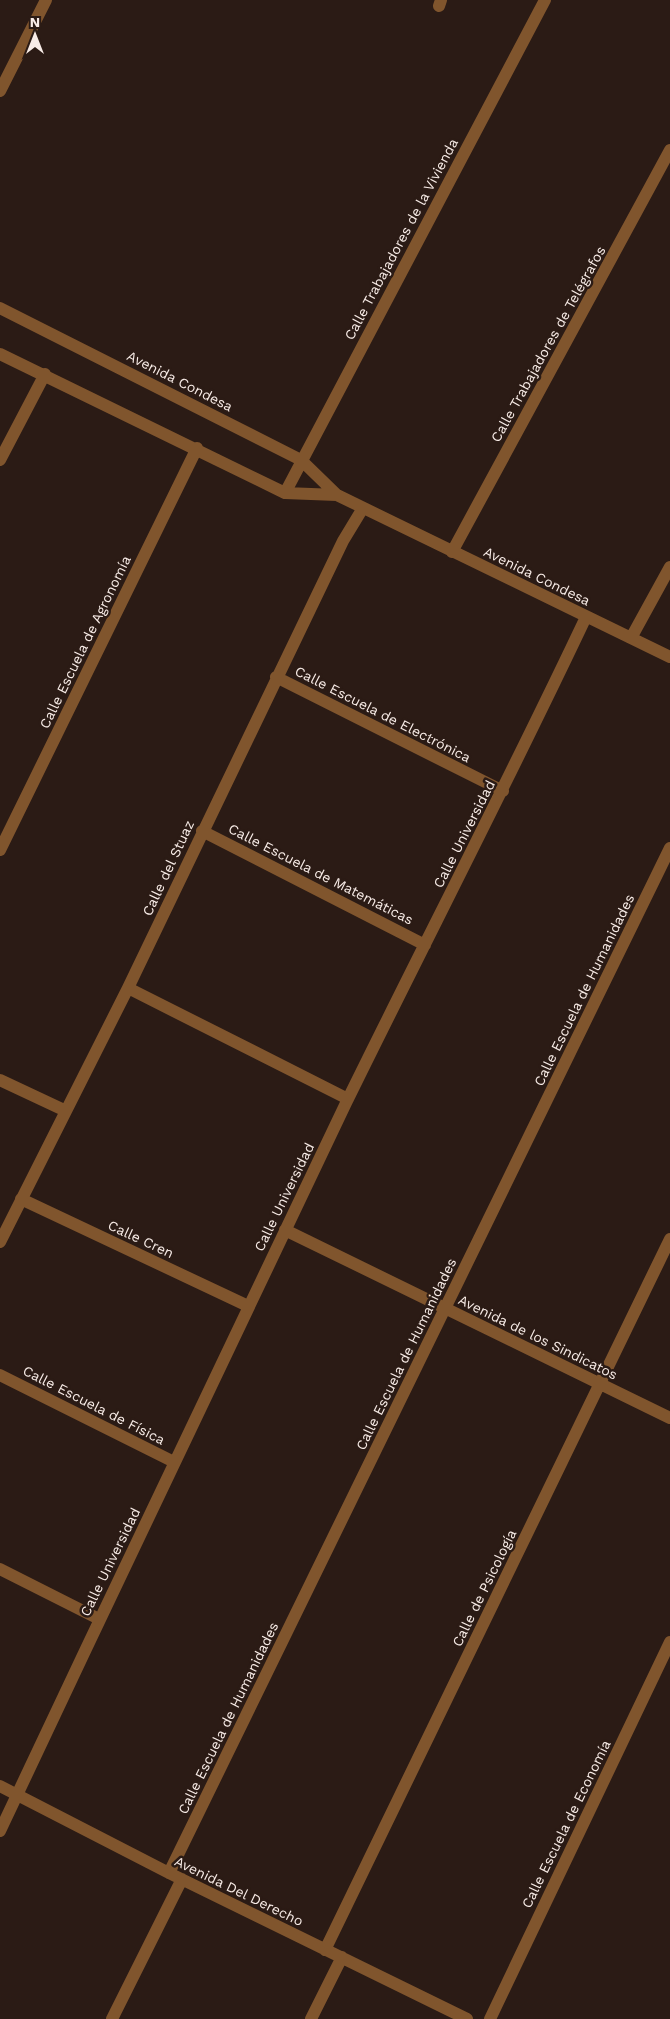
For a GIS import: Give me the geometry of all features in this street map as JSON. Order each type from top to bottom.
[{"type":"street","points":[[0,91],[46,0]]},
{"type":"street","name":"Calle Trabajadores de la Vivienda","points":[[284,493],[545,0]]},
{"type":"street","name":"Calle Trabajadores de Telégrafos","points":[[452,552],[670,150]]},
{"type":"street","name":"Avenida Condesa","points":[[0,308],[302,460],[337,494],[363,508],[670,657]]},
{"type":"street","name":"Avenida Condesa","points":[[0,354],[197,448],[284,493],[337,494]]},
{"type":"street","points":[[0,460],[45,374]]},
{"type":"street","name":"Calle Escuela de Agronomía","points":[[0,850],[197,448]]},
{"type":"street","name":"Calle del Stuaz","points":[[0,1242],[128,988],[343,541],[363,508]]},
{"type":"street","points":[[631,638],[670,567]]},
{"type":"street","name":"Calle Universidad","points":[[0,1830],[99,1618],[348,1099],[503,791],[586,617]]},
{"type":"street","name":"Calle Escuela de Electrónica","points":[[276,677],[503,791]]},
{"type":"street","name":"Calle Escuela de Matemáticas","points":[[202,831],[425,944]]},
{"type":"street","name":"Calle Escuela de Humanidades","points":[[169,1873],[670,848]]},
{"type":"street","points":[[128,988],[348,1099]]},
{"type":"street","points":[[0,1080],[66,1111]]},
{"type":"street","name":"Calle Cren","points":[[21,1199],[248,1306]]},
{"type":"street","name":"Avenida de los Sindicatos","points":[[285,1230],[670,1418]]},
{"type":"street","name":"Calle de Psicología","points":[[325,1950],[670,1239]]},
{"type":"street","name":"Calle Escuela de Física","points":[[0,1375],[174,1462]]},
{"type":"street","points":[[0,1569],[99,1618]]},
{"type":"street","name":"Calle Escuela de Economía","points":[[490,2019],[670,1642]]},
{"type":"street","name":"Avenida Del Derecho","points":[[0,1786],[169,1873],[325,1950],[342,1956],[467,2019]]},
{"type":"street","points":[[112,2019],[182,1879]]},
{"type":"street","points":[[311,2019],[342,1956]]}]
